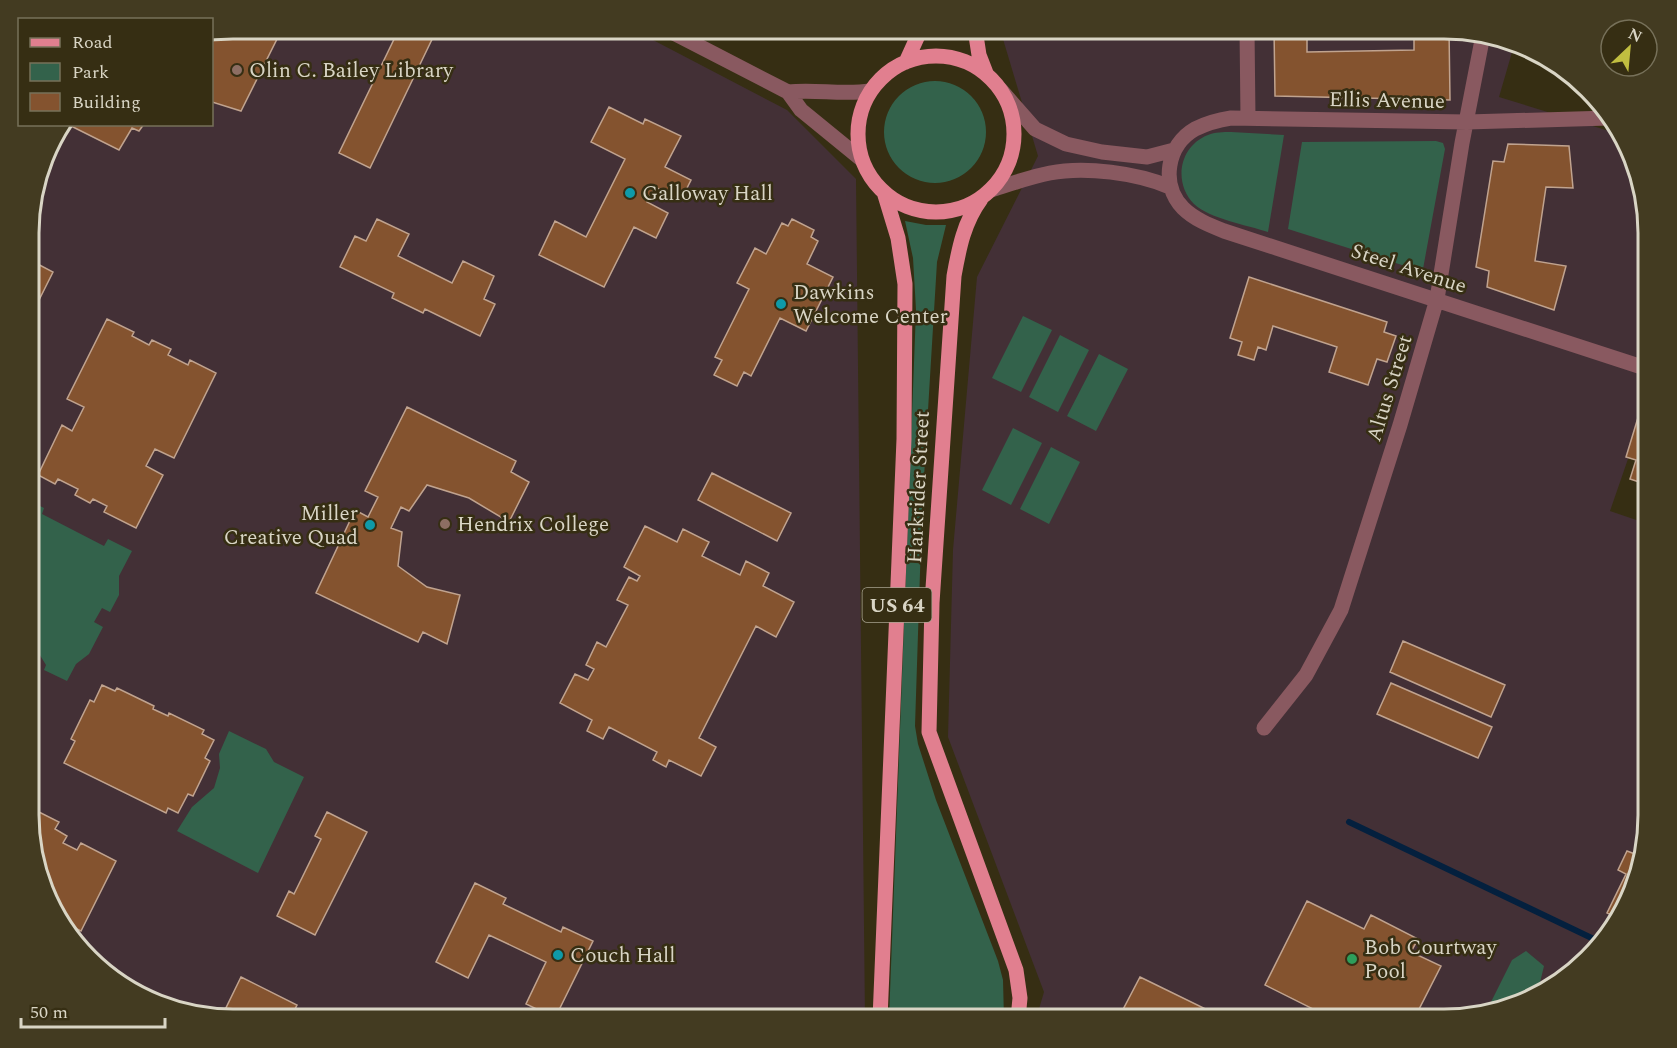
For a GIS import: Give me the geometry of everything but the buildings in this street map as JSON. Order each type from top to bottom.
[{"type":"main road","points":[[906,62],[916,39]]},
{"type":"main road","points":[[977,39],[979,55],[986,73]]},
{"type":"main road","points":[[943,56],[968,63],[986,73],[1000,89],[1011,109],[1015,132],[1012,154],[1003,175],[986,194],[967,206],[942,212],[917,210],[884,192],[874,182],[861,159],[858,137],[860,114],[870,92],[884,76],[917,58],[943,56]]},
{"type":"main road","name":"Harkrider Street","points":[[880,1009],[904,439],[905,284],[898,238],[884,192]]},
{"type":"main road","name":"Harkrider Street","points":[[986,194],[972,212],[966,225],[959,244],[954,276],[932,603],[929,732],[1016,969],[1020,998],[1019,1009]]},
{"type":"street","points":[[687,39],[788,92],[801,110],[861,159]]},
{"type":"street","points":[[1248,39],[1248,118]]},
{"type":"street","name":"Altus Street","points":[[1264,728],[1306,675],[1341,610],[1400,425],[1437,299],[1481,43]]},
{"type":"street","points":[[986,194],[1052,172],[1081,171],[1149,178],[1170,188],[1169,169],[1174,150],[1148,157],[1130,156],[1066,144],[1035,129],[1000,89]]},
{"type":"street","points":[[788,92],[806,90],[851,94],[870,92]]},
{"type":"street","name":"Ellis Avenue","points":[[1174,150],[1186,136],[1203,125],[1231,118],[1467,122],[1600,118]]},
{"type":"street","name":"Steel Avenue","points":[[1170,188],[1184,209],[1212,226],[1638,366]]},
{"type":"shaded area","name":"Hendrix College","points":[[651,39],[787,110],[856,179],[865,1009],[233,1009],[183,1002],[159,994],[125,976],[96,952],[72,923],[49,877],[43,853],[39,815],[39,233],[41,208],[49,171],[71,126],[213,126],[213,41]]},
{"type":"shaded area","points":[[1003,39],[1444,39],[1469,41],[1512,52],[1499,97],[1609,131],[1612,136],[1631,183],[1638,220],[1638,430],[1610,511],[1638,521],[1638,828],[1628,877],[1605,923],[1581,952],[1541,983],[1494,1002],[1457,1009],[1039,1009],[1044,992],[948,737],[953,550],[977,277],[1038,156]]},
{"type":"green space","points":[[935,81],[955,85],[971,96],[982,112],[986,132],[982,152],[971,168],[955,179],[935,183],[915,179],[899,168],[888,152],[884,132],[888,112],[899,96],[915,85]]},
{"type":"green space","points":[[1231,132],[1284,135],[1268,232],[1209,214],[1194,204],[1183,186],[1182,166],[1191,147],[1208,135]]},
{"type":"green space","points":[[1436,141],[1443,143],[1445,149],[1421,271],[1288,229],[1302,142]]},
{"type":"green space","points":[[905,221],[926,225],[946,225],[937,262],[922,511],[915,726],[918,744],[936,800],[998,961],[1003,980],[1004,1009],[889,1009],[916,310],[913,258]]},
{"type":"green space","points":[[1023,316],[1052,330],[1021,392],[992,378]]},
{"type":"green space","points":[[1060,335],[1089,350],[1058,412],[1029,397]]},
{"type":"green space","points":[[1099,354],[1128,369],[1096,431],[1067,416]]},
{"type":"green space","points":[[1013,428],[1042,443],[1011,505],[982,490]]},
{"type":"green space","points":[[1051,447],[1080,462],[1049,524],[1020,509]]},
{"type":"green space","points":[[39,506],[44,508],[42,514],[104,546],[108,539],[132,551],[119,576],[119,595],[110,612],[102,608],[94,622],[103,627],[89,654],[76,664],[67,681],[44,670],[46,665],[39,654]]},
{"type":"green space","points":[[229,731],[266,749],[274,762],[304,777],[258,873],[177,831],[192,807],[214,788],[220,768],[219,754]]},
{"type":"green space","points":[[1526,951],[1544,966],[1540,984],[1491,1003],[1512,960]]},
{"type":"waterway","points":[[1349,822],[1593,939]]},
{"type":"place","name":"Olin C. Bailey Library","points":[[237,70]]},
{"type":"place","name":"Galloway Hall","points":[[630,193]]},
{"type":"place","name":"Dawkins Welcome Center","points":[[781,304]]},
{"type":"place","name":"Hendrix College","points":[[445,524]]},
{"type":"place","name":"Miller Creative Quad","points":[[370,525]]},
{"type":"place","name":"Couch Hall","points":[[558,955]]},
{"type":"place","name":"Bob Courtway Pool","points":[[1352,959]]}]
